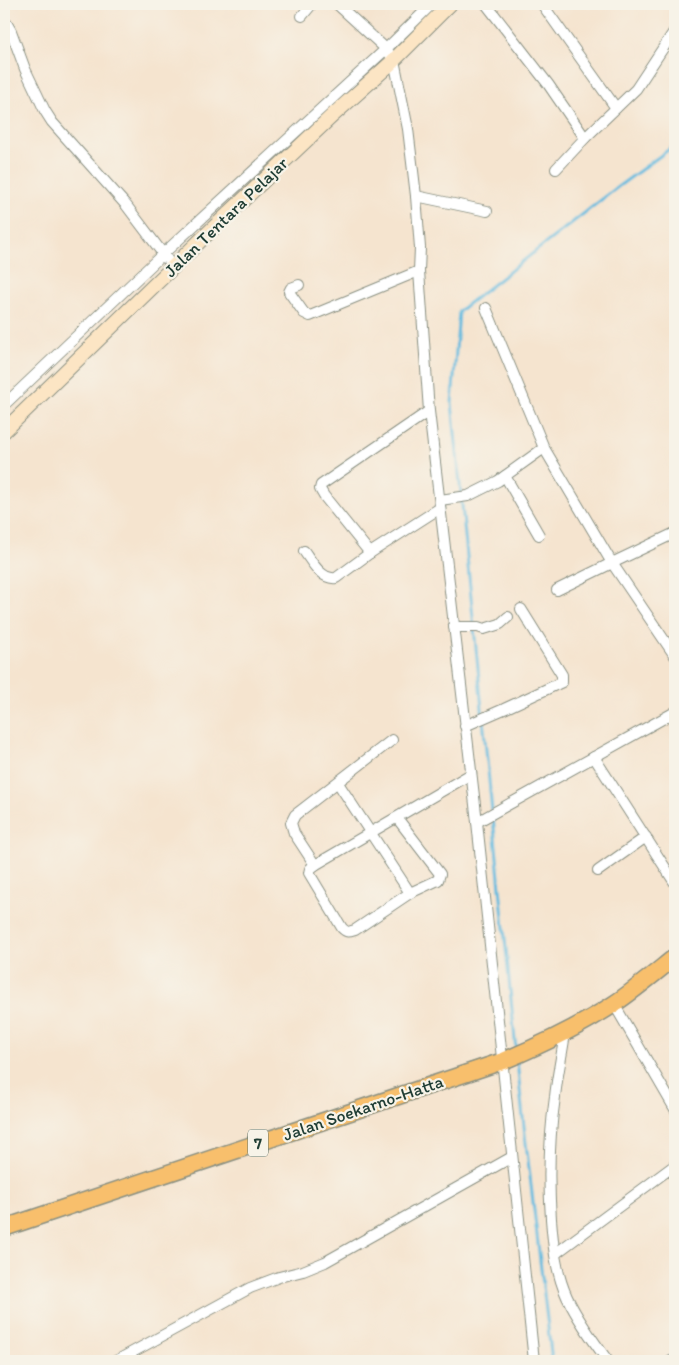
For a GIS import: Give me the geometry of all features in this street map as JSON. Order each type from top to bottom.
[{"type":"highway","name":"Jalan Soekarno-Hatta","points":[[4,1228],[512,1057],[565,1033],[614,1004],[675,957]]},
{"type":"main road","name":"Jalan Tentara Pelajar","points":[[4,432],[173,267],[333,115],[390,54],[450,4]]},
{"type":"street","points":[[302,16],[312,4]]},
{"type":"street","points":[[337,4],[390,54],[408,129],[420,248],[419,271],[429,411],[440,504],[459,627],[465,726],[477,822],[512,1057],[512,1157],[534,1361]]},
{"type":"street","points":[[486,4],[548,84],[585,138]]},
{"type":"street","points":[[542,4],[616,108]]},
{"type":"street","points":[[4,405],[163,254],[390,54],[426,6]]},
{"type":"street","points":[[4,22],[12,31],[25,69],[44,111],[126,205],[173,267]]},
{"type":"street","points":[[556,169],[636,89],[675,30]]},
{"type":"street","points":[[416,196],[487,211]]},
{"type":"street","points":[[299,285],[291,288],[289,292],[304,313],[310,316],[419,271]]},
{"type":"street","points":[[486,308],[544,448],[612,562],[675,656]]},
{"type":"street","points":[[370,553],[324,496],[320,489],[321,485],[429,411]]},
{"type":"street","points":[[304,551],[321,573],[330,579],[336,578],[440,504],[455,498],[468,496],[498,481],[544,448]]},
{"type":"street","points":[[505,476],[540,535]]},
{"type":"street","points":[[557,590],[675,533]]},
{"type":"street","points":[[465,726],[562,682],[562,675],[521,609]]},
{"type":"street","points":[[459,627],[478,627],[484,629],[500,624],[508,617]]},
{"type":"street","points":[[477,822],[675,712]]},
{"type":"street","points":[[315,865],[294,833],[291,824],[295,815],[392,740]]},
{"type":"street","points":[[594,757],[675,883]]},
{"type":"street","points":[[397,818],[440,875],[438,880],[410,893],[355,930],[346,932],[309,873],[310,869],[471,774]]},
{"type":"street","points":[[338,783],[410,893]]},
{"type":"street","points":[[598,871],[646,837]]},
{"type":"street","points":[[614,1004],[675,1109]]},
{"type":"street","points":[[565,1033],[555,1095],[548,1168],[552,1238],[557,1270],[567,1296],[584,1326],[608,1361]]},
{"type":"street","points":[[116,1361],[250,1288],[325,1262],[512,1157]]},
{"type":"street","points":[[555,1254],[675,1165]]},
{"type":"street","points":[[671,1361],[675,1359]]},
{"type":"waterway","points":[[492,811],[452,403],[459,311],[619,186],[675,145]]},
{"type":"waterway","points":[[493,817],[516,1050]]},
{"type":"waterway","points":[[517,1061],[552,1361]]}]
